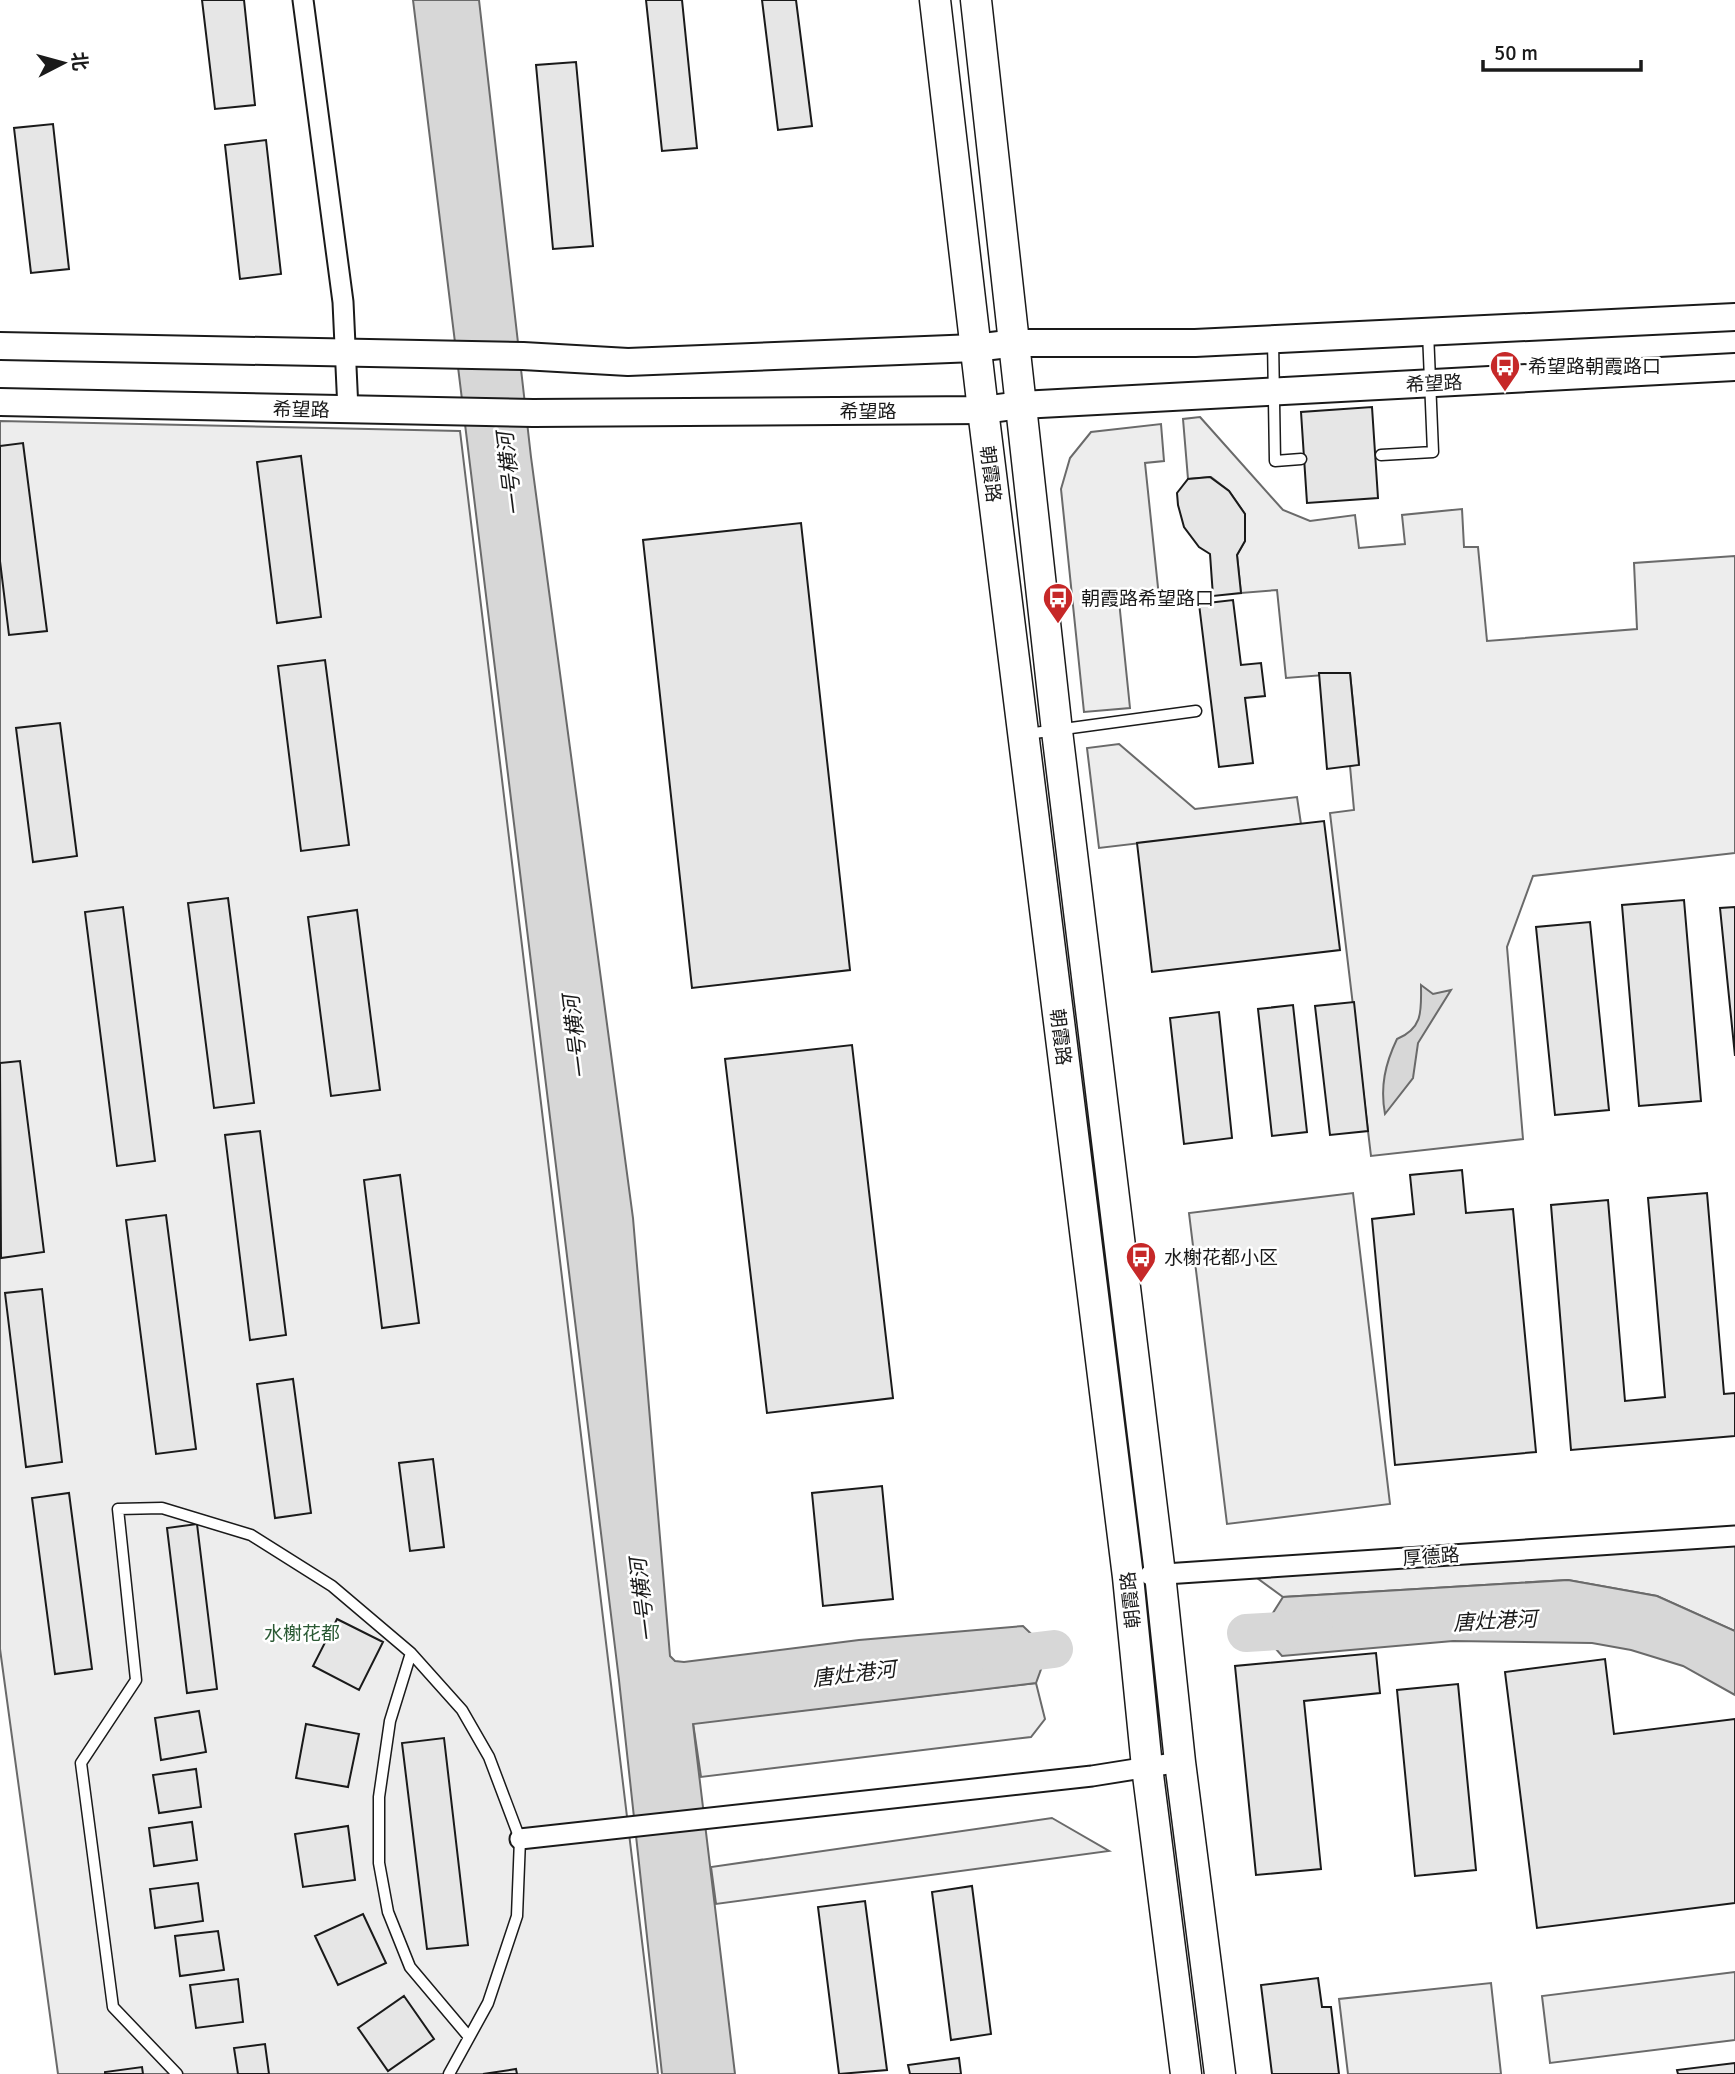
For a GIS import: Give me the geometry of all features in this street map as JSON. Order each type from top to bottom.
[{"type":"main road","name":"朝霞路","points":[[935,0],[975,348],[1128,1577],[1147,1767],[1186,2074]]},
{"type":"main road","name":"朝霞路","points":[[976,0],[1057,731],[1160,1574],[1180,1762],[1220,2074]]},
{"type":"main road","points":[[0,346],[523,356],[628,362],[975,348],[1016,343],[1195,343],[1735,317]]},
{"type":"main road","name":"希望路","points":[[0,402],[533,413],[983,410],[1021,405],[1735,367]]},
{"type":"street","points":[[303,0],[343,302],[348,410]]},
{"type":"street","name":"厚德路","points":[[1128,1577],[1735,1536]]},
{"type":"street","points":[[520,1839],[1092,1776],[1180,1762]]},
{"type":"lane","points":[[1381,455],[1433,452],[1428,332]]},
{"type":"lane","points":[[1272,339],[1275,461],[1301,459]]},
{"type":"lane","points":[[1023,734],[1196,712]]},
{"type":"lane","points":[[177,2074],[113,2007],[81,1763],[136,1680],[118,1509],[162,1507],[251,1535],[332,1586],[411,1653],[462,1710],[489,1757],[520,1839],[517,1916],[488,2004],[449,2074]]},
{"type":"lane","points":[[411,1653],[390,1721],[386,1747],[379,1797],[380,1863],[388,1912],[410,1966],[470,2037]]},
{"type":"shaded area","points":[[1200,417],[1283,510],[1310,521],[1355,515],[1359,548],[1405,544],[1402,515],[1462,509],[1464,547],[1478,547],[1487,641],[1637,629],[1634,563],[1735,556],[1735,853],[1533,876],[1507,947],[1523,1139],[1371,1156],[1330,813],[1354,810],[1350,766],[1359,764],[1350,673],[1286,678],[1277,590],[1241,593],[1237,555],[1245,541],[1245,514],[1229,491],[1211,477],[1188,479],[1183,419]]},
{"type":"shaded area","name":"水榭花都","points":[[0,421],[460,431],[658,2074],[58,2074],[0,1649]]},
{"type":"shaded area","points":[[1161,424],[1164,461],[1145,463],[1159,597],[1119,601],[1130,708],[1084,712],[1061,489],[1070,458],[1091,432]]},
{"type":"shaded area","points":[[1119,744],[1195,809],[1297,797],[1301,824],[1099,848],[1087,748]]},
{"type":"shaded area","points":[[1353,1193],[1390,1504],[1227,1524],[1189,1213]]},
{"type":"shaded area","points":[[1735,1545],[1735,1631],[1657,1596],[1568,1580],[1283,1597],[1253,1575]]},
{"type":"shaded area","points":[[1036,1683],[1045,1719],[1031,1737],[701,1777],[693,1723]]},
{"type":"shaded area","points":[[1052,1818],[1109,1851],[716,1904],[711,1867]]},
{"type":"shaded area","points":[[1735,1972],[1735,2040],[1550,2063],[1542,1996]]},
{"type":"shaded area","points":[[1491,1983],[1501,2074],[1348,2074],[1339,1999]]},
{"type":"water","name":"一号横河","points":[[413,0],[479,0],[531,457],[633,1218],[670,1656],[675,1661],[684,1662],[859,1640],[1023,1626],[1048,1650],[1036,1683],[693,1724],[735,2074],[662,2074],[619,1680]]},
{"type":"water","points":[[1421,985],[1433,994],[1451,990],[1418,1043],[1413,1078],[1385,1114],[1383,1085],[1389,1057],[1397,1039],[1412,1029],[1419,1017]]},
{"type":"water","points":[[1568,1580],[1657,1596],[1735,1631],[1735,1695],[1683,1666],[1631,1650],[1592,1643],[1453,1641],[1282,1656],[1261,1632],[1283,1597]]},
{"type":"building","points":[[202,0],[244,0],[255,105],[215,109]]},
{"type":"building","points":[[646,0],[682,0],[697,148],[662,151]]},
{"type":"building","points":[[762,0],[796,0],[812,126],[778,130]]},
{"type":"building","points":[[576,62],[593,246],[553,249],[536,65]]},
{"type":"building","points":[[53,124],[69,269],[31,273],[14,128]]},
{"type":"building","points":[[266,140],[281,274],[240,279],[225,145]]},
{"type":"building","points":[[1372,407],[1378,498],[1307,503],[1301,412]]},
{"type":"building","points":[[23,443],[47,631],[9,635],[0,561],[0,446]]},
{"type":"building","points":[[301,456],[321,617],[277,623],[257,462]]},
{"type":"building","points":[[1210,477],[1229,491],[1245,514],[1245,541],[1237,555],[1241,593],[1213,596],[1210,554],[1199,547],[1184,527],[1178,505],[1177,493],[1188,479]]},
{"type":"building","points":[[801,523],[850,970],[692,988],[643,540]]},
{"type":"building","points":[[1233,600],[1241,665],[1261,663],[1265,696],[1245,698],[1253,763],[1219,767],[1199,604]]},
{"type":"building","points":[[325,660],[349,845],[301,851],[278,666]]},
{"type":"building","points":[[1319,673],[1350,673],[1359,765],[1327,769]]},
{"type":"building","points":[[60,723],[77,856],[33,862],[16,728]]},
{"type":"building","points":[[1324,821],[1340,950],[1152,972],[1137,843]]},
{"type":"building","points":[[228,898],[254,1103],[214,1108],[188,903]]},
{"type":"building","points":[[1684,900],[1701,1101],[1639,1106],[1622,905]]},
{"type":"building","points":[[123,907],[155,1161],[117,1166],[85,912]]},
{"type":"building","points":[[1735,907],[1735,1056],[1720,908]]},
{"type":"building","points":[[357,910],[380,1090],[331,1096],[308,917]]},
{"type":"building","points":[[1590,922],[1609,1110],[1555,1115],[1536,927]]},
{"type":"building","points":[[1354,1002],[1368,1131],[1330,1135],[1315,1006]]},
{"type":"building","points":[[1293,1005],[1307,1132],[1272,1136],[1258,1009]]},
{"type":"building","points":[[1219,1012],[1232,1138],[1184,1144],[1170,1018]]},
{"type":"building","points":[[852,1045],[893,1398],[767,1413],[725,1059]]},
{"type":"building","points":[[20,1061],[44,1252],[1,1258],[0,1063]]},
{"type":"building","points":[[260,1131],[286,1335],[250,1340],[225,1135]]},
{"type":"building","points":[[1462,1170],[1466,1213],[1513,1209],[1536,1452],[1395,1465],[1372,1219],[1414,1214],[1410,1175]]},
{"type":"building","points":[[400,1175],[419,1323],[382,1328],[364,1180]]},
{"type":"building","points":[[1707,1193],[1724,1394],[1735,1393],[1735,1436],[1571,1450],[1551,1205],[1608,1200],[1625,1401],[1665,1397],[1648,1198]]},
{"type":"building","points":[[166,1215],[196,1449],[156,1454],[126,1220]]},
{"type":"building","points":[[42,1289],[62,1462],[26,1467],[5,1293]]},
{"type":"building","points":[[293,1379],[311,1513],[275,1518],[257,1384]]},
{"type":"building","points":[[433,1459],[444,1547],[410,1551],[399,1463]]},
{"type":"building","points":[[882,1486],[893,1599],[823,1606],[812,1493]]},
{"type":"building","points":[[69,1493],[92,1669],[55,1674],[32,1498]]},
{"type":"building","points":[[197,1524],[217,1689],[187,1693],[167,1528]]},
{"type":"building","points":[[337,1619],[383,1642],[359,1690],[313,1666]]},
{"type":"building","points":[[1376,1653],[1380,1693],[1304,1701],[1321,1869],[1256,1875],[1235,1666]]},
{"type":"building","points":[[1605,1659],[1614,1734],[1735,1719],[1735,1903],[1537,1928],[1505,1672]]},
{"type":"building","points":[[1458,1684],[1476,1870],[1415,1876],[1397,1690]]},
{"type":"building","points":[[199,1711],[206,1752],[161,1760],[155,1718]]},
{"type":"building","points":[[306,1724],[359,1734],[348,1787],[296,1778]]},
{"type":"building","points":[[444,1738],[468,1945],[427,1949],[402,1743]]},
{"type":"building","points":[[196,1769],[201,1807],[159,1813],[153,1775]]},
{"type":"building","points":[[192,1822],[197,1860],[154,1866],[149,1828]]},
{"type":"building","points":[[348,1826],[355,1880],[303,1887],[295,1834]]},
{"type":"building","points":[[198,1883],[203,1921],[155,1928],[150,1889]]},
{"type":"building","points":[[972,1886],[991,2034],[951,2040],[932,1892]]},
{"type":"building","points":[[865,1901],[887,2070],[839,2074],[818,1907]]},
{"type":"building","points":[[363,1914],[386,1963],[338,1985],[315,1936]]},
{"type":"building","points":[[218,1931],[224,1970],[180,1976],[175,1936]]},
{"type":"building","points":[[1318,1978],[1322,2007],[1331,2007],[1339,2074],[1272,2074],[1261,1985]]},
{"type":"building","points":[[238,1979],[243,2022],[196,2028],[190,1985]]},
{"type":"building","points":[[404,1996],[434,2039],[388,2071],[358,2028]]},
{"type":"building","points":[[265,2044],[269,2074],[238,2074],[234,2048]]},
{"type":"building","points":[[959,2058],[961,2074],[910,2074],[908,2065]]},
{"type":"building","points":[[1735,2063],[1735,2074],[1678,2074],[1677,2070]]},
{"type":"building","points":[[142,2067],[143,2074],[105,2074],[105,2072]]},
{"type":"building","points":[[516,2069],[517,2074],[483,2074]]},
{"type":"waterway","name":"唐灶港河","points":[[1246,1633],[1314,1629]]},
{"type":"waterway","name":"唐灶港河","points":[[996,1656],[1054,1649]]},
{"type":"place","name":"希望路朝霞路口","points":[[1505,393]]},
{"type":"place","name":"朝霞路希望路口","points":[[1058,625]]},
{"type":"place","name":"水榭花都小区","points":[[1141,1284]]}]
